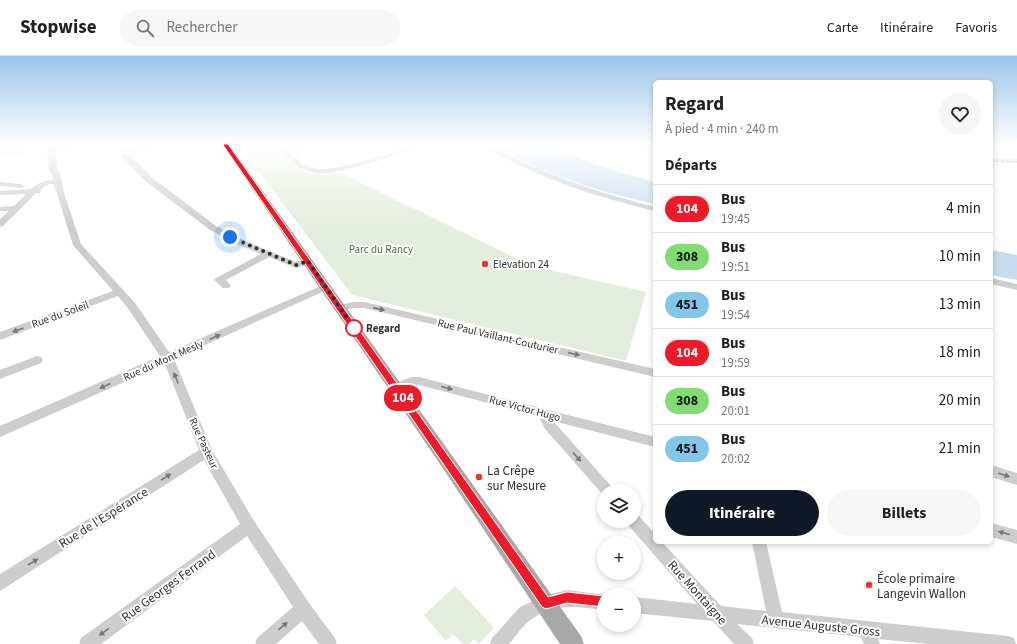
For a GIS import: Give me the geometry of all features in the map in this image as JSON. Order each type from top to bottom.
[{"type":"main road","points":[[245,172],[396,387],[573,644]]},
{"type":"street","points":[[52,172],[50,174],[50,184],[60,193]]},
{"type":"street","points":[[55,172],[60,193]]},
{"type":"street","points":[[142,172],[161,189],[213,228],[242,243],[296,265],[308,261]]},
{"type":"street","points":[[540,172],[599,195],[653,208]]},
{"type":"street","points":[[0,224],[37,189],[58,182]]},
{"type":"street","points":[[0,193],[6,187],[37,189]]},
{"type":"street","name":"Rue Pasteur","points":[[60,193],[77,245],[120,292],[145,323],[166,359],[170,363],[206,452],[249,526],[303,609],[329,644]]},
{"type":"street","points":[[0,208],[18,208]]},
{"type":"street","points":[[226,286],[219,280],[268,254]]},
{"type":"street","points":[[993,281],[1017,287]]},
{"type":"street","name":"Rue du Mont Mesly","points":[[0,432],[326,287]]},
{"type":"street","name":"Rue du Soleil","points":[[0,336],[120,292]]},
{"type":"street","name":"Rue Paul Vaillant-Couturier","points":[[341,308],[353,305],[364,305],[653,373]]},
{"type":"street","points":[[0,375],[37,360]]},
{"type":"street","name":"Rue Victor Hugo","points":[[396,387],[412,381],[419,381],[653,441]]},
{"type":"street","points":[[548,414],[546,419],[549,425],[601,484]]},
{"type":"street","name":"Rue de l'Espérance","points":[[0,583],[206,452]]},
{"type":"street","points":[[993,472],[1017,479]]},
{"type":"street","name":"Rue Georges Ferrand","points":[[87,644],[249,526]]},
{"type":"street","name":"Rue Montaigne","points":[[640,528],[653,542]]},
{"type":"street","points":[[993,531],[1017,537]]},
{"type":"street","name":"Rue Montaigne","points":[[655,544],[737,636],[746,644]]},
{"type":"street","points":[[759,544],[776,621]]},
{"type":"street","points":[[498,644],[526,613],[546,603],[567,598],[597,601]]},
{"type":"street","name":"Avenue Auguste Gross","points":[[641,606],[776,621],[870,637],[1008,644]]},
{"type":"street","points":[[263,644],[303,609]]},
{"type":"green space","name":"Parc du Rancy","points":[[260,172],[343,174],[532,266],[646,292],[626,361],[352,295]]},
{"type":"green space","points":[[455,586],[494,628],[479,644],[474,639],[469,644],[463,644],[453,634],[446,641],[424,615]]},
{"type":"water","points":[[549,172],[620,172],[653,181],[653,204],[592,188]]},
{"type":"water","points":[[993,250],[1017,255],[1017,280],[993,275]]},
{"type":"bus line","name":"104","points":[[245,172],[306,257],[352,326],[546,603],[567,598],[597,601]]},
{"type":"place","name":"Elevation 24","points":[[485,264]]},
{"type":"place","name":"Regard","points":[[354,328]]},
{"type":"place","name":"La Crêpe sur Mesure","points":[[479,477]]},
{"type":"place","name":"École primaire Langevin Wallon","points":[[869,585]]},
{"type":"route","points":[[230,237],[296,265],[308,261],[354,328]]}]
